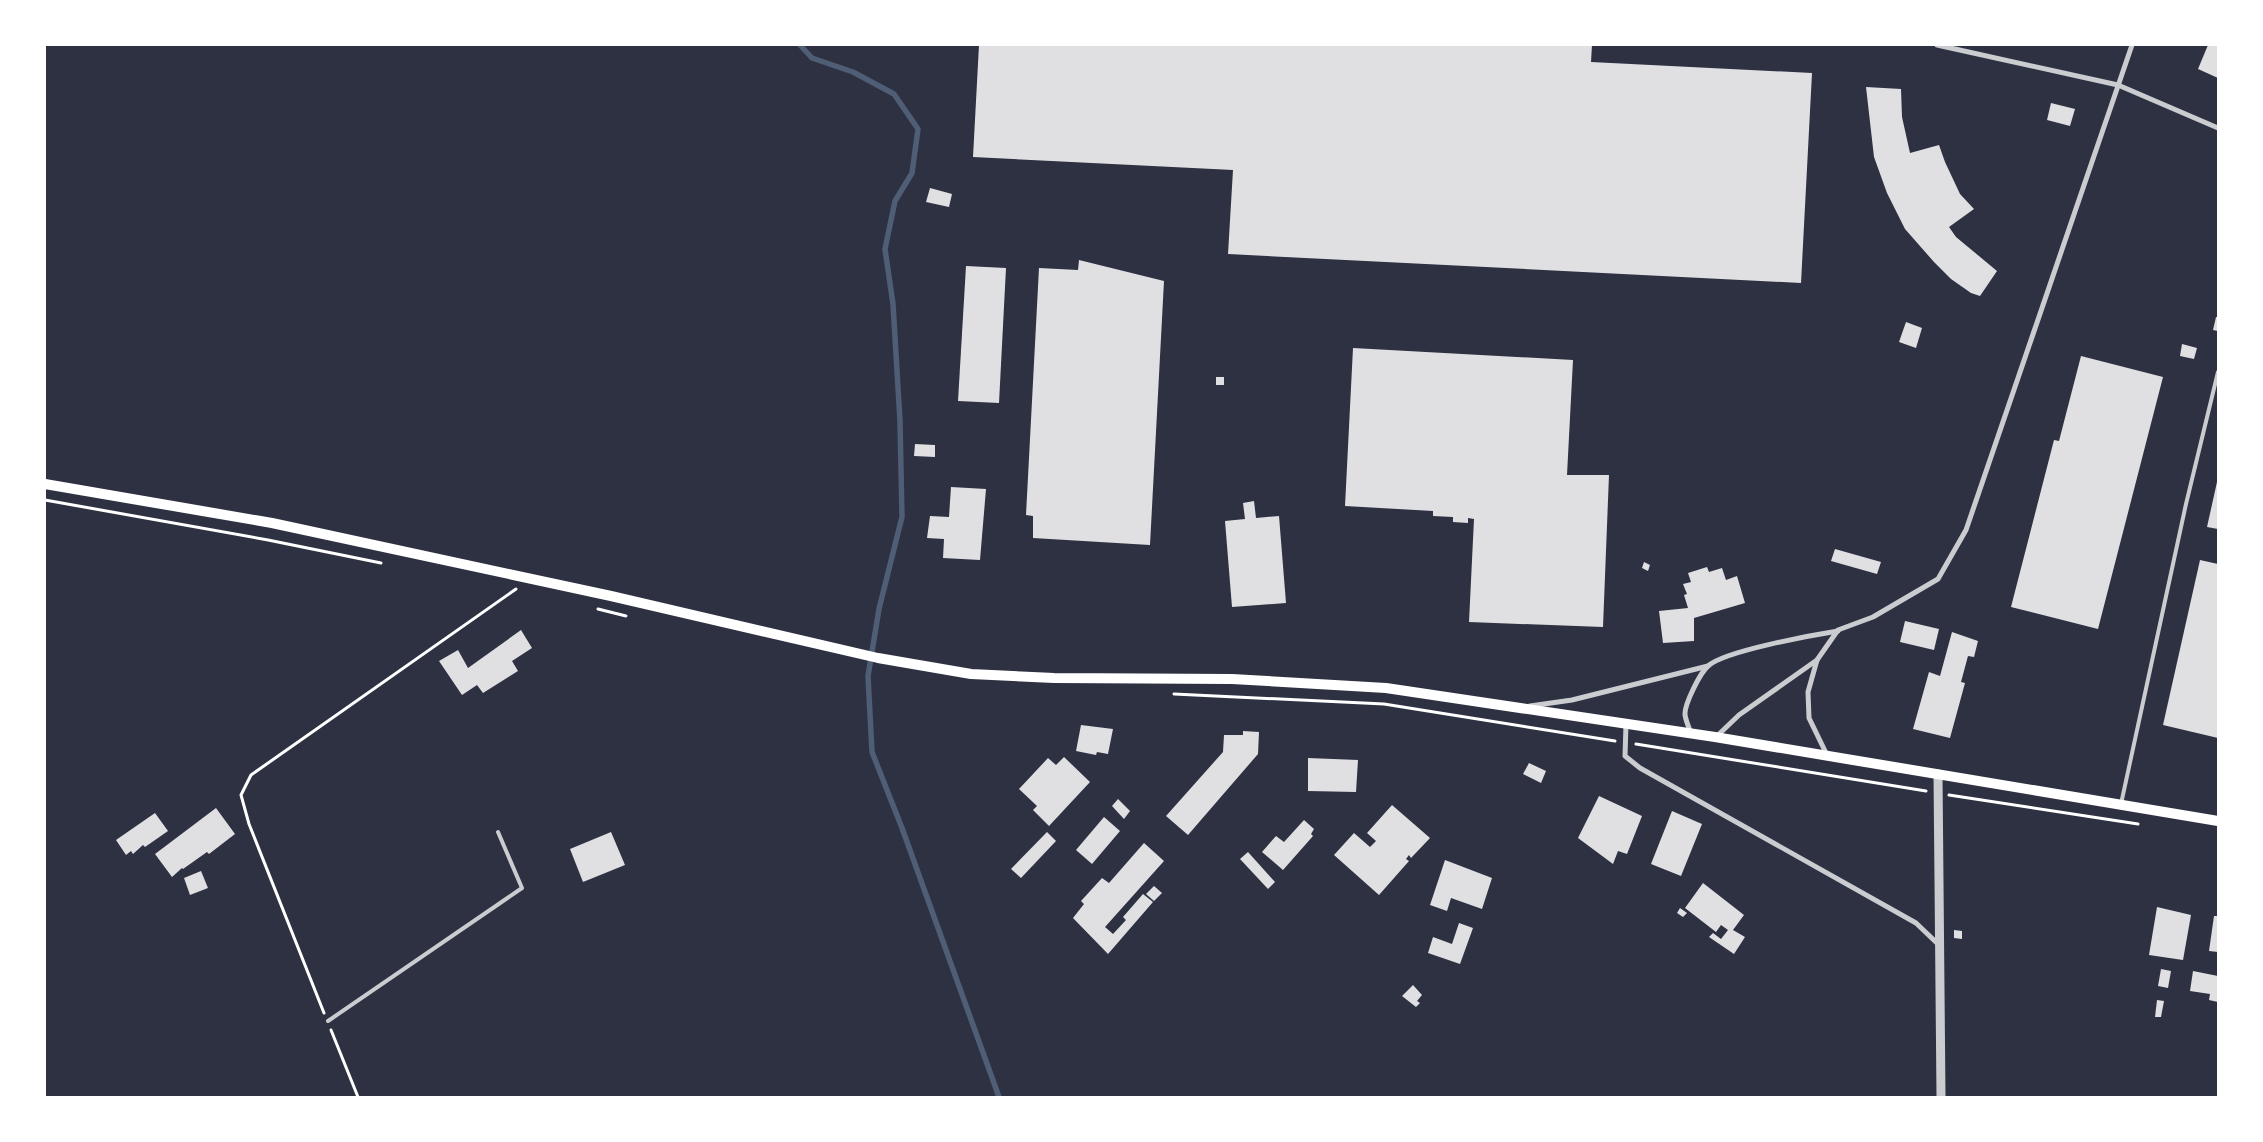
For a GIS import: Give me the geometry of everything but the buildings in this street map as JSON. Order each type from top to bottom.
[{"type":"main road","points":[[45,484],[272,523],[611,596],[878,658],[971,674],[1054,678],[1232,679],[1386,688],[1691,733],[2218,821]]},
{"type":"street","points":[[1937,45],[2118,84],[2218,128]]},
{"type":"street","points":[[1520,708],[1572,700],[1708,666],[1724,658],[1792,639],[1838,630],[1874,617],[1938,579],[1966,530],[2132,45]]},
{"type":"street","points":[[1827,756],[1809,718],[1808,692],[1817,660],[1838,630]]},
{"type":"street","points":[[1715,737],[1739,715],[1817,660]]},
{"type":"street","points":[[1691,733],[1685,714],[1689,698],[1708,666]]},
{"type":"street","points":[[1626,724],[1625,756],[1640,768],[1916,923],[1942,947]]},
{"type":"street","points":[[1938,774],[1942,947],[1941,1097]]},
{"type":"lane","points":[[2121,805],[2186,504],[2218,372]]},
{"type":"lane","points":[[328,1022],[522,888],[498,832]]},
{"type":"path","points":[[45,500],[268,540]]},
{"type":"path","points":[[358,1097],[249,824],[241,795],[251,775],[530,579]]},
{"type":"path","points":[[1227,696],[1384,704],[1938,794],[2145,825]]},
{"type":"waterway","points":[[800,45],[812,58],[853,72],[894,94],[918,129],[912,173],[895,201],[885,249],[893,304],[900,421],[902,517],[879,609],[868,676],[872,752],[902,828],[999,1097]]}]
